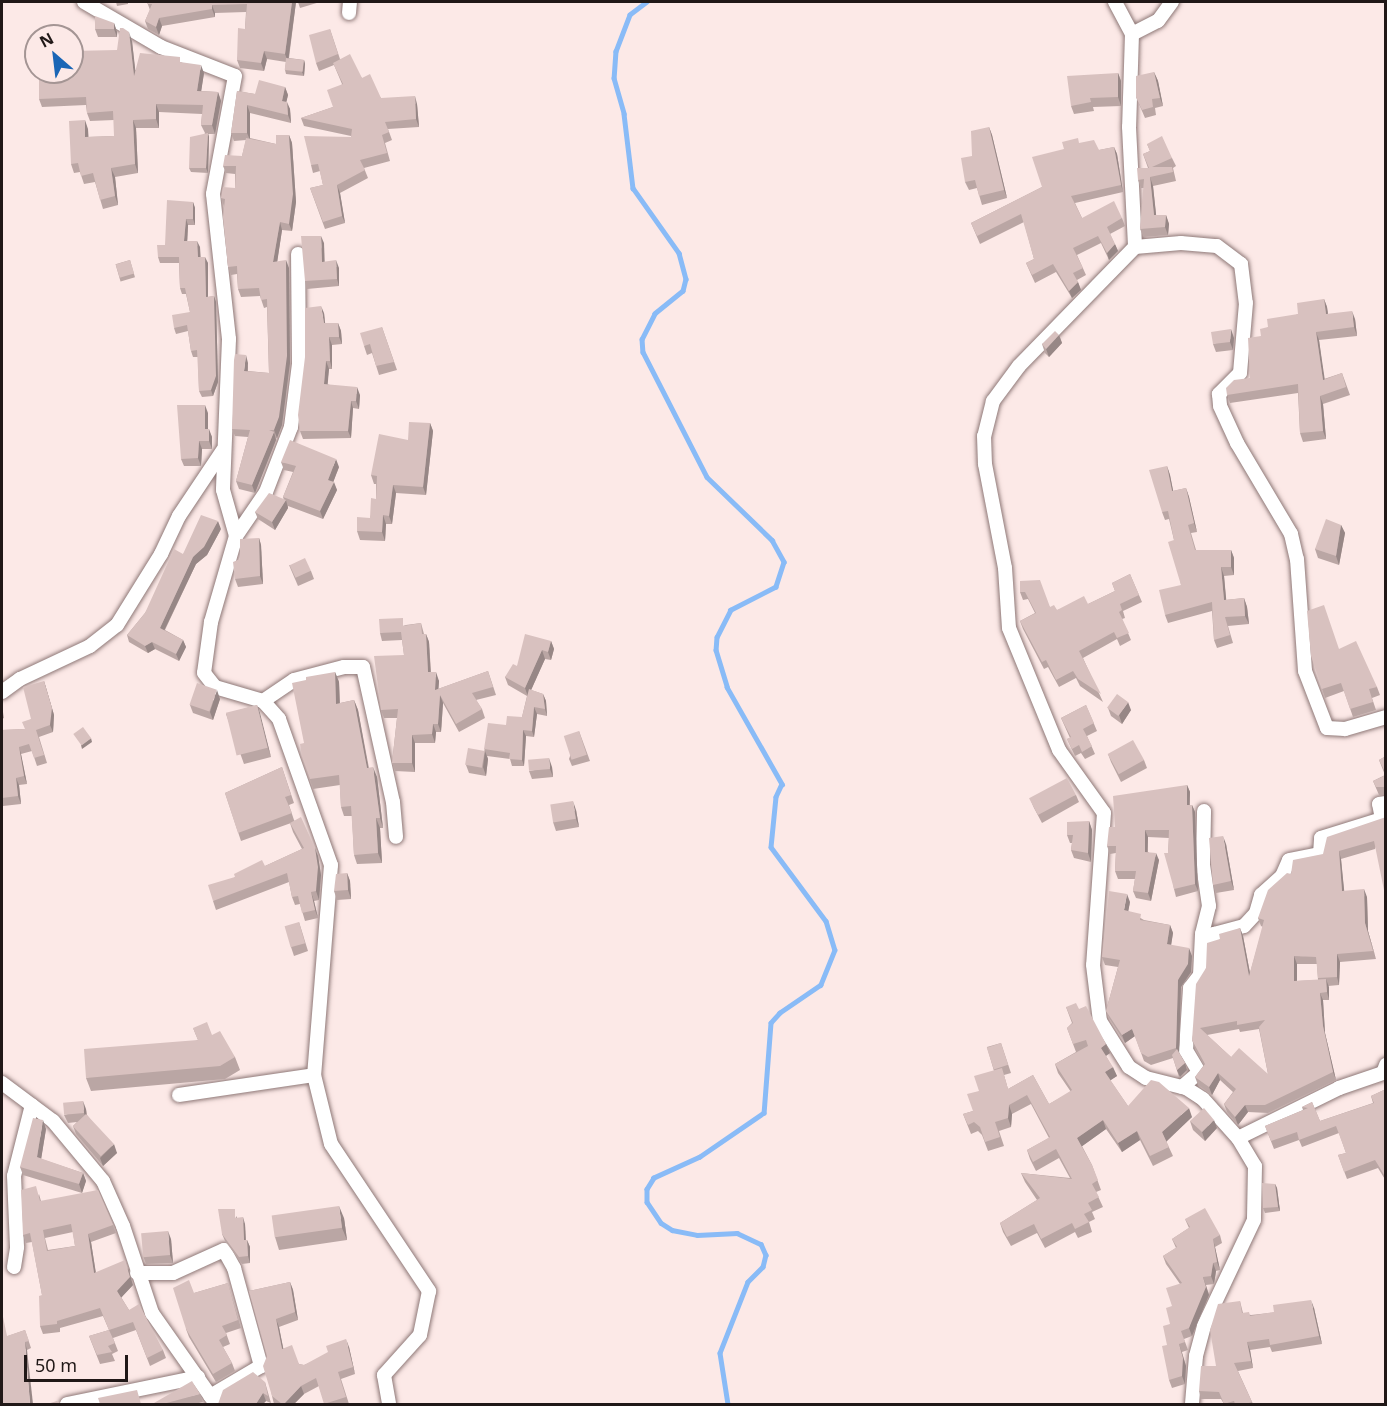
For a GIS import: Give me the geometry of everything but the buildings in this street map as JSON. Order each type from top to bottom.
[{"type":"street","points":[[84,2],[107,7],[161,47],[235,76],[213,194],[229,339],[224,489],[236,536]]},
{"type":"street","points":[[1115,2],[1132,34],[1129,127],[1135,247]]},
{"type":"street","points":[[1132,34],[1158,21],[1172,2]]},
{"type":"street","points":[[1192,1404],[1196,1356],[1204,1326],[1246,1239],[1257,1201],[1255,1166],[1238,1137],[1203,1100],[1182,1088],[1146,1078],[1129,1067],[1100,1021],[1093,965],[1104,813],[1059,750],[1009,628],[1005,568],[985,464],[984,436],[993,401],[1019,366],[1135,247],[1181,243],[1217,246],[1241,264],[1246,303],[1240,373],[1219,394],[1220,406],[1237,443],[1291,534],[1297,559],[1305,671],[1328,728],[1345,729],[1386,717]]},
{"type":"street","points":[[298,254],[299,363],[291,427],[266,492],[236,536],[211,622],[204,673],[215,687],[262,701],[279,719],[288,737],[331,865],[314,1075],[331,1144],[429,1291],[420,1335],[384,1375],[389,1404]]},
{"type":"street","points":[[2,692],[20,679],[90,646],[117,625],[161,554],[179,516],[224,449]]},
{"type":"street","points":[[262,701],[294,680],[344,667],[363,667],[393,802],[396,837]]},
{"type":"street","points":[[1203,945],[1214,934],[1244,926],[1256,913],[1261,895],[1282,876],[1288,860],[1320,854],[1321,838],[1382,819],[1379,804],[1386,803]]},
{"type":"street","points":[[1182,1088],[1199,1072],[1186,1050],[1190,988],[1200,975],[1209,906],[1203,865],[1204,811]]},
{"type":"street","points":[[1238,1137],[1339,1088],[1383,1073],[1386,1065]]},
{"type":"street","points":[[179,1095],[314,1075]]},
{"type":"street","points":[[2,1083],[52,1121],[103,1181],[123,1226],[138,1273],[152,1313],[213,1400],[261,1366],[234,1268],[224,1250],[173,1273],[138,1273]]},
{"type":"street","points":[[14,1267],[17,1247],[14,1176],[32,1105]]},
{"type":"street","points":[[67,1404],[198,1377]]},
{"type":"waterway","points":[[647,2],[630,15],[616,51],[614,78],[624,114],[633,188],[679,253],[686,279],[683,291],[655,314],[642,339],[643,352],[707,477],[772,540],[784,562],[776,587],[731,610],[717,637],[716,650],[727,687],[782,784],[776,797],[771,847],[826,921],[835,950],[821,985],[780,1013],[771,1023],[764,1113],[700,1157],[654,1178],[647,1189],[647,1202],[661,1223],[672,1230],[697,1235],[737,1233],[761,1244],[766,1255],[763,1267],[748,1282],[720,1353],[728,1404]]}]
